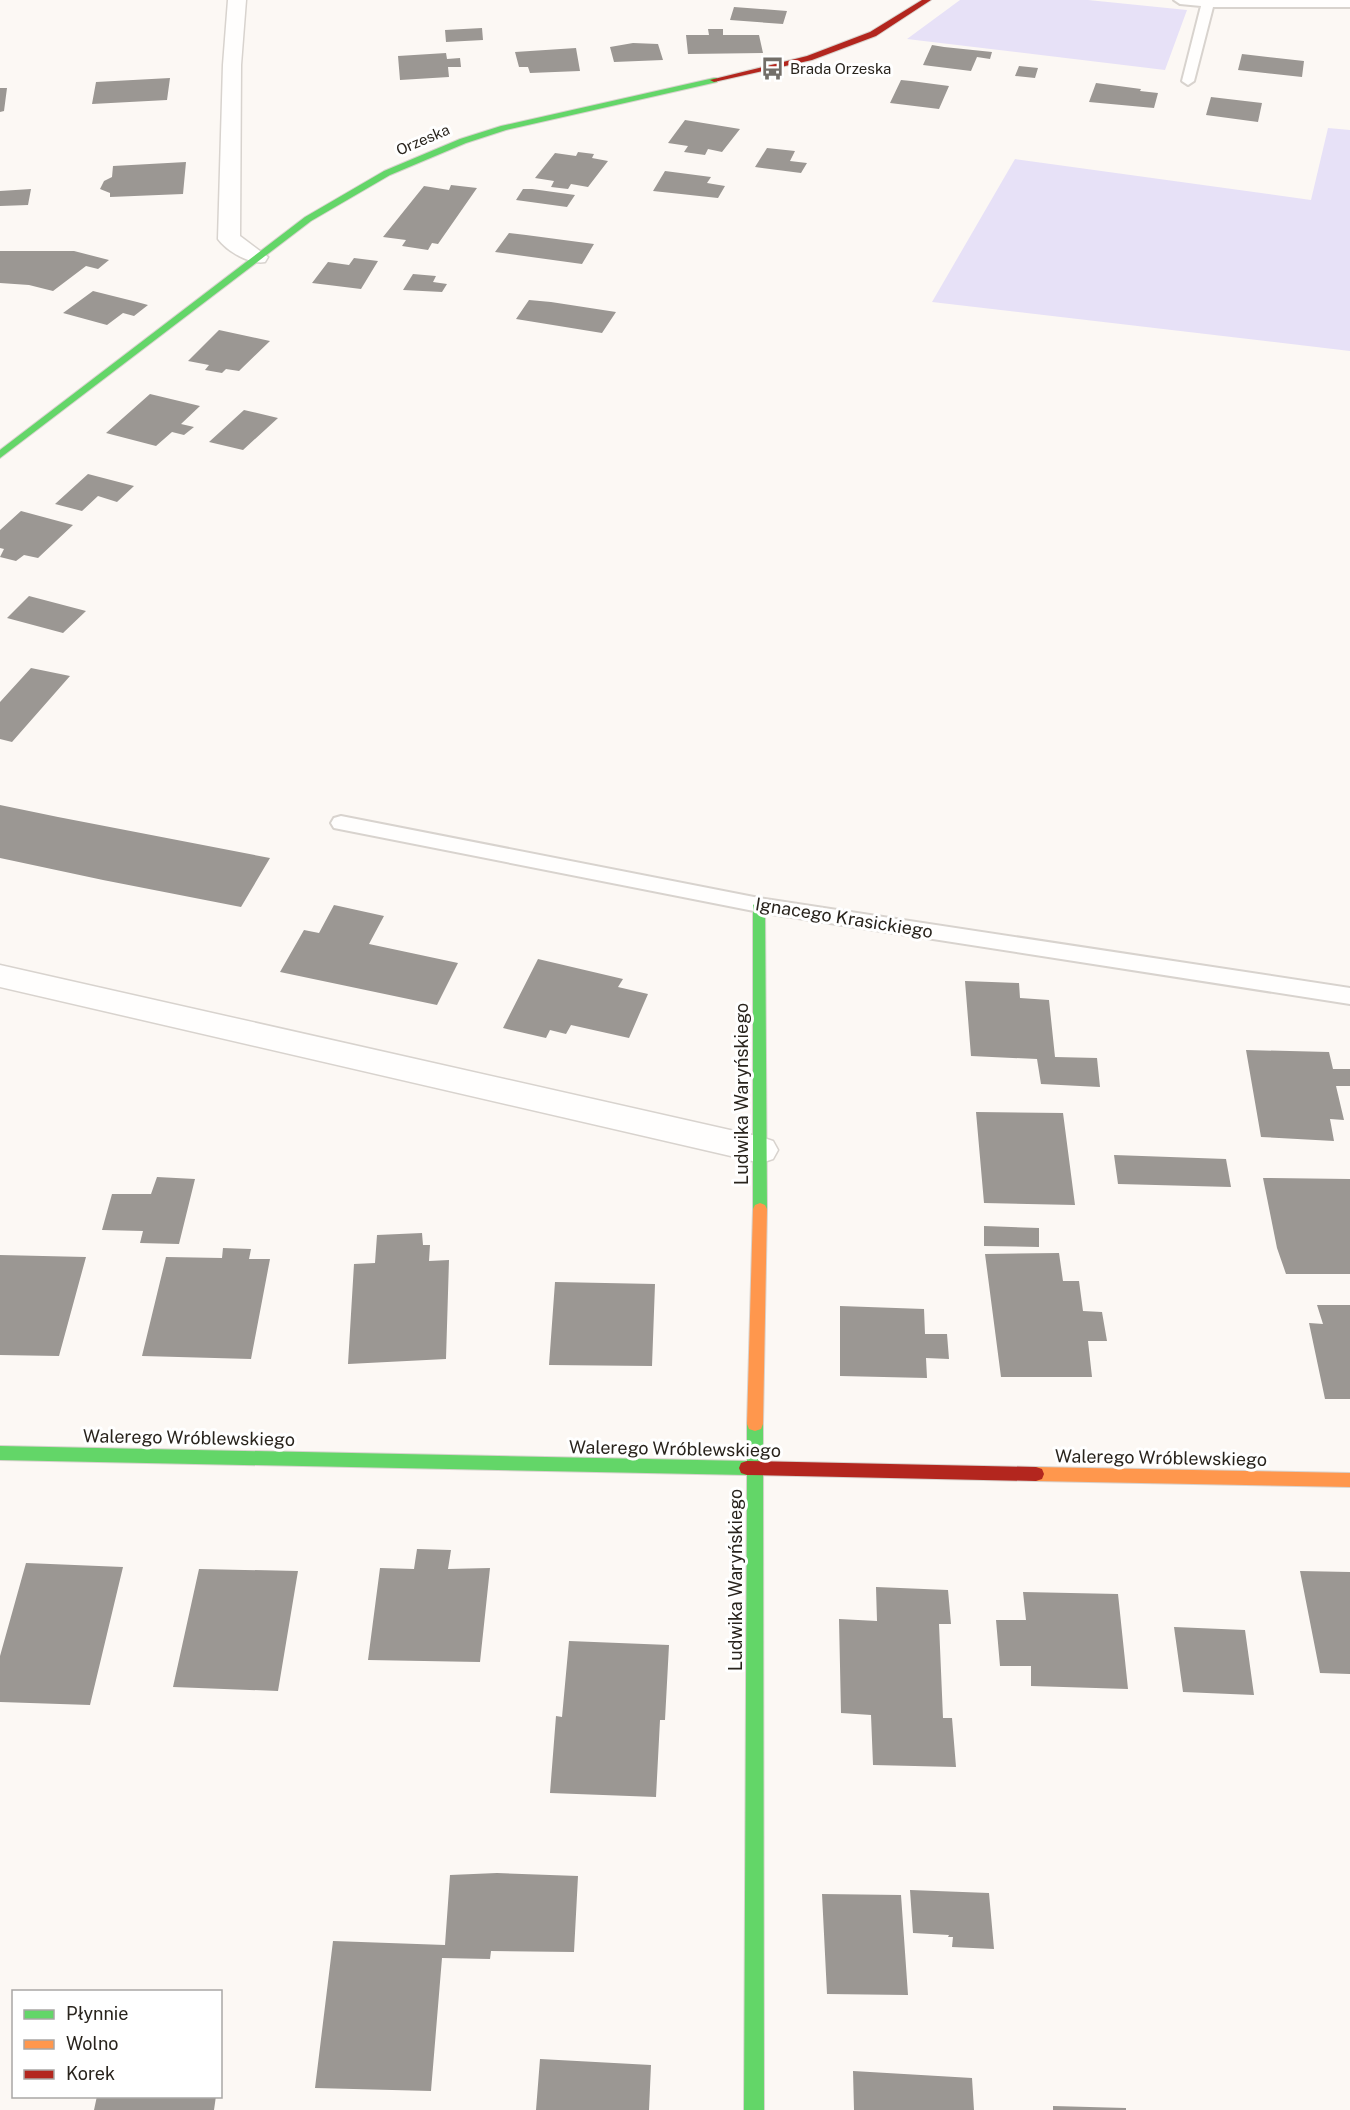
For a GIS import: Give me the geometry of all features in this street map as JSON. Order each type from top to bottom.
[{"type":"street","points":[[237,0],[232,65],[229,239],[257,257]]},
{"type":"street","name":"Orzeska","points":[[0,455],[308,219],[387,173],[463,141],[545,117],[809,58],[873,34],[927,0]]},
{"type":"street","name":"Ludwika Waryńskiego","points":[[754,2110],[754,1468],[761,1150],[759,905]]},
{"type":"street","points":[[0,976],[761,1150]]},
{"type":"street","name":"Walerego Wróblewskiego","points":[[0,1453],[1350,1480]]},
{"type":"lane","points":[[1180,0],[1208,3],[1298,5],[1350,3]]},
{"type":"lane","points":[[1188,81],[1208,3]]},
{"type":"lane","name":"Ignacego Krasickiego","points":[[341,823],[759,905],[1350,996]]},
{"type":"shaded area","points":[[960,0],[1088,0],[1187,10],[1165,70],[907,39]]},
{"type":"shaded area","points":[[1328,128],[1350,130],[1350,351],[932,302],[1015,159],[1311,200]]},
{"type":"building","points":[[734,7],[787,11],[783,24],[730,20]]},
{"type":"building","points":[[482,28],[483,40],[446,42],[445,30]]},
{"type":"building","points":[[708,29],[723,29],[723,35],[759,35],[763,53],[688,54],[686,35],[709,35]]},
{"type":"building","points":[[633,43],[658,44],[663,60],[614,62],[610,47]]},
{"type":"building","points":[[932,45],[992,52],[990,59],[977,57],[971,71],[923,65]]},
{"type":"building","points":[[576,48],[580,71],[530,73],[528,67],[519,67],[515,52]]},
{"type":"building","points":[[446,53],[447,59],[460,58],[461,67],[448,67],[449,77],[400,80],[398,56]]},
{"type":"building","points":[[1242,54],[1304,61],[1302,77],[1238,70]]},
{"type":"building","points":[[1019,66],[1038,68],[1035,78],[1015,76]]},
{"type":"building","points":[[170,78],[167,100],[92,104],[96,82]]},
{"type":"building","points":[[901,80],[949,86],[939,109],[890,103]]},
{"type":"building","points":[[1096,83],[1158,93],[1154,108],[1089,102]]},
{"type":"building","points":[[0,88],[7,88],[4,111],[0,112]]},
{"type":"building","points":[[1211,97],[1262,103],[1258,122],[1206,115]]},
{"type":"building","points":[[685,120],[740,129],[722,152],[708,149],[705,155],[684,152],[688,146],[668,143]]},
{"type":"building","points":[[767,148],[795,151],[790,161],[807,163],[801,173],[755,167]]},
{"type":"building","points":[[578,152],[594,154],[592,158],[608,161],[588,187],[571,184],[568,189],[551,187],[554,181],[535,178],[555,153],[576,156]]},
{"type":"building","points":[[186,162],[183,194],[110,197],[110,193],[100,189],[104,181],[112,177],[113,166]]},
{"type":"building","points":[[665,171],[711,177],[707,183],[725,186],[718,198],[653,191]]},
{"type":"building","points":[[451,185],[477,188],[438,244],[432,243],[428,250],[402,246],[406,240],[383,237],[424,186],[449,190]]},
{"type":"building","points":[[31,189],[28,205],[0,206],[0,191]]},
{"type":"building","points":[[523,189],[575,195],[567,207],[516,200]]},
{"type":"building","points":[[509,233],[594,244],[582,264],[495,252]]},
{"type":"building","points":[[0,251],[74,251],[109,260],[98,269],[86,266],[53,291],[29,285],[0,283]]},
{"type":"building","points":[[354,258],[378,261],[361,289],[312,283],[328,262],[349,265]]},
{"type":"building","points":[[413,274],[436,276],[433,282],[447,284],[442,292],[403,290]]},
{"type":"building","points":[[93,291],[148,305],[134,316],[123,313],[107,325],[63,313]]},
{"type":"building","points":[[529,300],[616,312],[602,333],[516,319]]},
{"type":"building","points":[[219,330],[270,341],[239,371],[226,369],[222,373],[205,370],[209,365],[188,361]]},
{"type":"building","points":[[150,394],[200,406],[181,424],[194,427],[184,435],[172,432],[156,446],[106,433]]},
{"type":"building","points":[[244,410],[278,418],[243,450],[209,442]]},
{"type":"building","points":[[88,474],[134,486],[117,502],[98,496],[82,511],[55,504]]},
{"type":"building","points":[[21,511],[73,525],[38,558],[24,555],[16,561],[0,557],[4,549],[0,548],[0,530]]},
{"type":"building","points":[[29,596],[86,611],[63,633],[7,618]]},
{"type":"building","points":[[31,668],[70,676],[12,742],[0,739],[0,702]]},
{"type":"building","points":[[0,805],[270,858],[241,907],[103,880],[0,858]]},
{"type":"building","points":[[334,905],[384,916],[369,944],[458,963],[437,1005],[280,972],[304,930],[319,933]]},
{"type":"building","points":[[538,959],[623,979],[618,987],[648,994],[629,1038],[571,1025],[566,1034],[550,1030],[546,1038],[503,1028]]},
{"type":"building","points":[[965,981],[1019,983],[1020,998],[1049,1000],[1055,1057],[1097,1058],[1100,1087],[1041,1084],[1037,1059],[971,1056]]},
{"type":"building","points":[[1246,1050],[1329,1052],[1333,1069],[1350,1069],[1350,1086],[1336,1086],[1344,1120],[1330,1119],[1334,1141],[1261,1137]]},
{"type":"building","points":[[976,1112],[1063,1113],[1075,1205],[984,1203]]},
{"type":"building","points":[[1114,1155],[1226,1159],[1231,1187],[1118,1184]]},
{"type":"building","points":[[157,1177],[195,1179],[179,1244],[140,1243],[143,1231],[102,1230],[112,1194],[151,1194]]},
{"type":"building","points":[[1263,1178],[1350,1179],[1350,1274],[1286,1274],[1277,1248]]},
{"type":"building","points":[[984,1226],[1039,1228],[1039,1247],[984,1246]]},
{"type":"building","points":[[422,1233],[423,1245],[430,1245],[429,1261],[449,1260],[446,1359],[348,1364],[354,1264],[375,1263],[377,1235]]},
{"type":"building","points":[[223,1248],[251,1249],[249,1259],[270,1259],[251,1359],[142,1356],[166,1257],[222,1258]]},
{"type":"building","points":[[1059,1253],[1063,1281],[1079,1281],[1083,1311],[1102,1312],[1107,1341],[1088,1341],[1092,1377],[1001,1377],[985,1254]]},
{"type":"building","points":[[0,1255],[86,1257],[59,1356],[0,1355]]},
{"type":"building","points":[[555,1282],[655,1284],[652,1366],[549,1365]]},
{"type":"building","points":[[1317,1305],[1350,1305],[1350,1399],[1325,1399],[1309,1323],[1323,1324]]},
{"type":"building","points":[[840,1306],[924,1309],[925,1334],[947,1334],[949,1359],[926,1358],[927,1378],[840,1376]]},
{"type":"building","points":[[417,1549],[451,1550],[448,1569],[490,1568],[480,1662],[368,1660],[380,1568],[414,1569]]},
{"type":"building","points":[[26,1563],[123,1567],[90,1705],[0,1702],[0,1656]]},
{"type":"building","points":[[199,1569],[298,1571],[278,1691],[173,1687]]},
{"type":"building","points":[[1300,1571],[1350,1572],[1350,1674],[1320,1673]]},
{"type":"building","points":[[876,1587],[948,1590],[951,1624],[939,1624],[943,1718],[952,1718],[956,1767],[873,1765],[871,1715],[841,1713],[839,1619],[877,1621]]},
{"type":"building","points":[[1023,1592],[1118,1594],[1128,1689],[1031,1686],[1031,1666],[1000,1666],[996,1620],[1026,1620]]},
{"type":"building","points":[[1174,1627],[1245,1630],[1254,1695],[1183,1692]]},
{"type":"building","points":[[569,1641],[669,1645],[665,1720],[660,1720],[656,1797],[550,1793],[556,1716],[562,1717]]},
{"type":"building","points":[[497,1873],[578,1876],[574,1952],[491,1951],[490,1959],[442,1958],[431,2091],[315,2088],[333,1941],[445,1945],[450,1875]]},
{"type":"building","points":[[910,1890],[989,1893],[994,1949],[952,1947],[953,1937],[948,1937],[949,1935],[913,1933]]},
{"type":"building","points":[[822,1894],[901,1895],[908,1995],[827,1994]]},
{"type":"building","points":[[540,2059],[651,2065],[649,2110],[536,2110]]},
{"type":"building","points":[[853,2071],[972,2078],[974,2110],[854,2110]]},
{"type":"building","points":[[97,2098],[216,2098],[214,2110],[94,2110]]},
{"type":"building","points":[[1053,2106],[1126,2108],[1126,2110],[1053,2110]]},
{"type":"traffic: fast","points":[[0,455],[308,219],[387,173],[463,141],[504,128],[714,80]]},
{"type":"traffic: fast","points":[[759,905],[760,1209]]},
{"type":"traffic: fast","points":[[754,2110],[755,1424]]},
{"type":"traffic: fast","points":[[0,1453],[747,1468]]},
{"type":"traffic: slow","points":[[755,1424],[760,1209]]},
{"type":"traffic: slow","points":[[1036,1474],[1350,1480]]},
{"type":"traffic: jam","points":[[714,80],[809,58],[873,34],[927,0]]},
{"type":"traffic: jam","points":[[747,1468],[1036,1474]]},
{"type":"place","name":"Brada Orzeska","points":[[772,69]]}]
